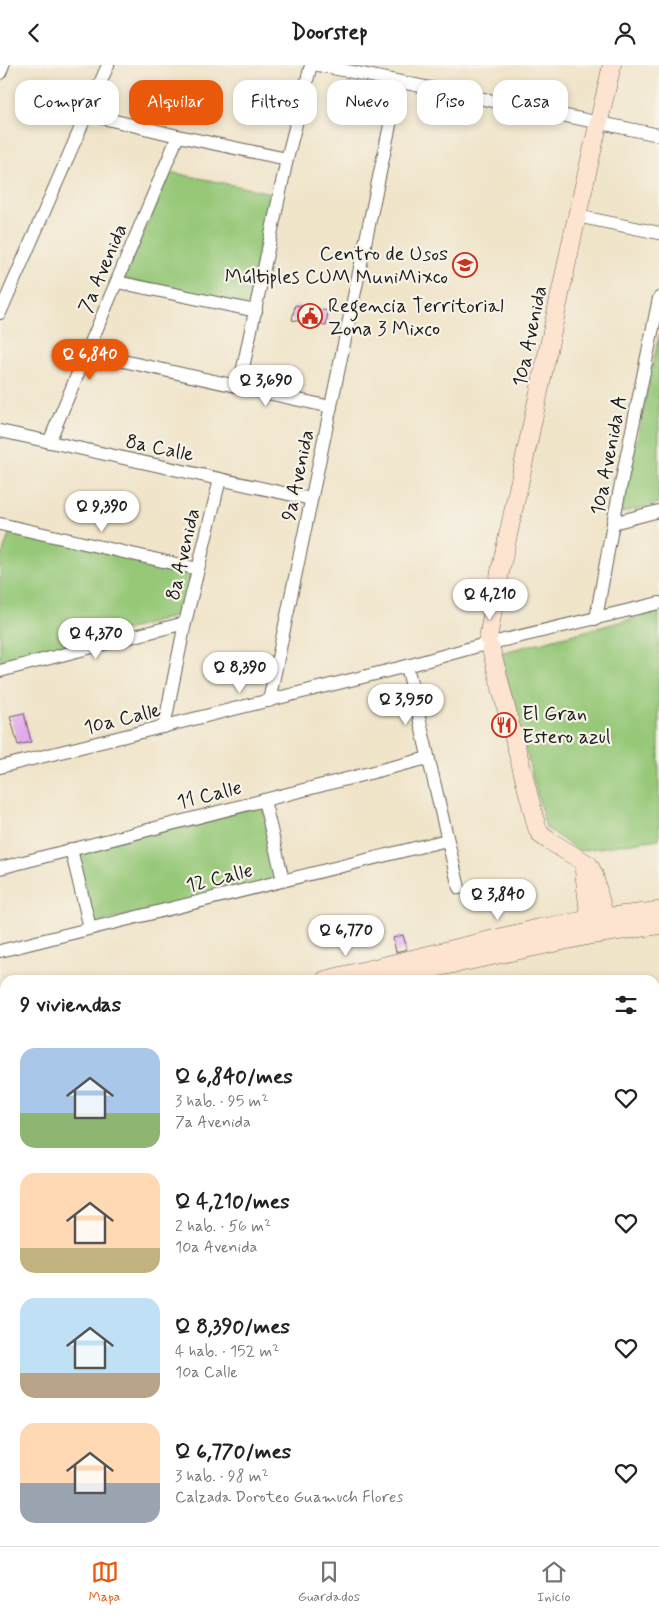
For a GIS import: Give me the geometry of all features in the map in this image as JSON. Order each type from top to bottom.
[{"type":"street","points":[[101,80],[108,65]]},
{"type":"street","points":[[239,387],[287,159],[311,65]]},
{"type":"street","points":[[318,65],[389,80]]},
{"type":"street","name":"10a Avenida","points":[[599,926],[594,875],[589,865],[548,840],[541,835],[537,828],[491,642],[492,617],[499,577],[612,65]]},
{"type":"street","points":[[407,84],[659,135]]},
{"type":"street","points":[[119,122],[287,159]]},
{"type":"street","points":[[0,313],[81,125]]},
{"type":"street","name":"9a Avenida","points":[[269,701],[390,125]]},
{"type":"street","name":"7a Avenida","points":[[49,442],[178,136]]},
{"type":"street","points":[[577,217],[659,233]]},
{"type":"street","points":[[117,282],[256,311]]},
{"type":"street","name":"10a Avenida A","points":[[596,619],[613,523],[657,316],[659,298]]},
{"type":"street","points":[[87,353],[330,407]]},
{"type":"street","name":"8a Calle","points":[[0,431],[311,499]]},
{"type":"street","name":"8a Avenida","points":[[164,727],[185,623],[220,479]]},
{"type":"street","points":[[613,523],[659,511]]},
{"type":"street","points":[[1,528],[198,569]]},
{"type":"street","name":"10a Calle","points":[[0,767],[406,667],[491,642],[659,603]]},
{"type":"street","points":[[0,671],[185,623]]},
{"type":"street","points":[[406,667],[459,888]]},
{"type":"street","name":"11 Calle","points":[[0,868],[428,757]]},
{"type":"street","points":[[264,800],[283,880]]},
{"type":"street","name":"12 Calle","points":[[0,951],[447,839]]},
{"type":"street","points":[[71,849],[90,928]]},
{"type":"street","points":[[599,926],[659,911]]},
{"type":"street","points":[[396,975],[540,928],[659,925]]},
{"type":"street","points":[[370,975],[415,970]]},
{"type":"green space","points":[[170,172],[271,193],[248,305],[124,279]]},
{"type":"green space","points":[[659,335],[659,503],[621,513]]},
{"type":"green space","points":[[10,531],[193,570],[180,615],[0,665],[0,561]]},
{"type":"green space","points":[[659,612],[659,839],[579,851],[546,828],[500,653]]},
{"type":"green space","points":[[262,804],[280,878],[93,924],[75,852]]},
{"type":"building","name":"Regencia Territorial Zona 3 Mixco","points":[[295,305],[328,311],[326,326],[292,320]]},
{"type":"building","points":[[24,713],[31,742],[18,745],[10,716]]},
{"type":"building","points":[[403,935],[407,949],[396,952],[393,938]]},
{"type":"place","name":"Centro de Usos Múltiples CUM MuniMixco","points":[[465,265]]},
{"type":"place","name":"Regencia Territorial Zona 3 Mixco","points":[[310,316]]},
{"type":"place","name":"El Gran Estero azul","points":[[504,725]]}]
